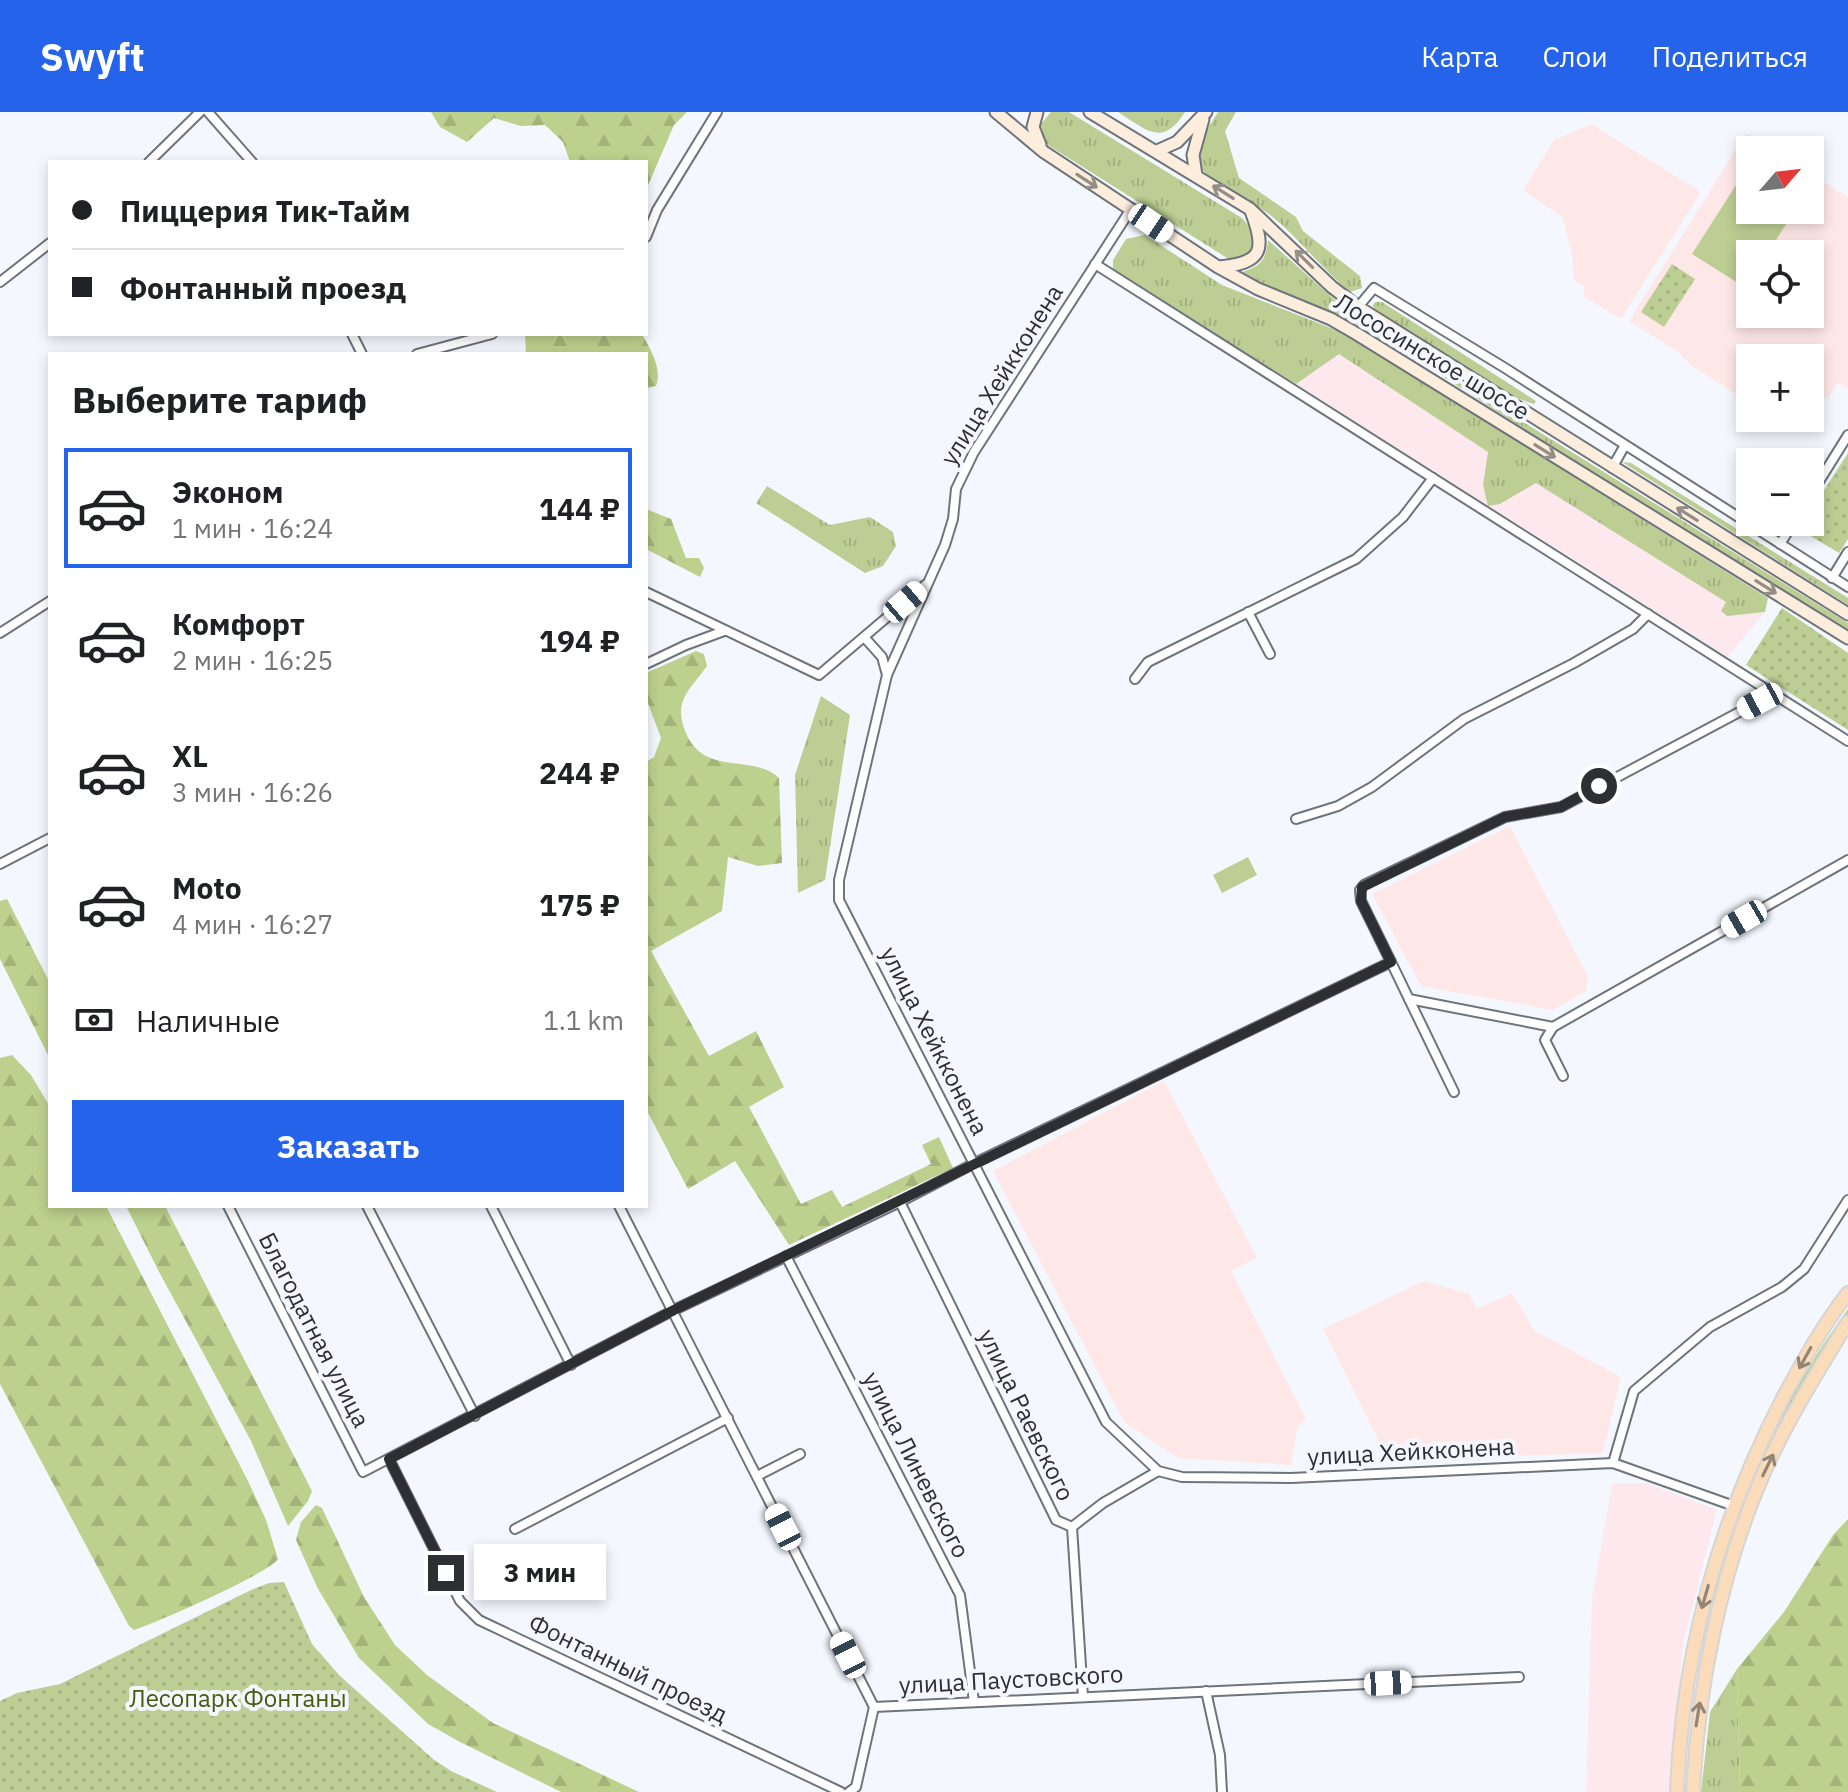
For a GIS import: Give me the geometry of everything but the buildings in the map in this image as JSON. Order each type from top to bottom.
[{"type":"main road","points":[[1677,1792],[1680,1720],[1696,1630],[1734,1506],[1757,1451],[1795,1376],[1848,1293]]},
{"type":"main road","points":[[1693,1792],[1696,1727],[1703,1682],[1723,1594],[1748,1514],[1796,1407],[1848,1322]]},
{"type":"street","points":[[151,160],[200,112]]},
{"type":"street","points":[[208,112],[250,160]]},
{"type":"street","points":[[648,232],[657,210],[717,112]]},
{"type":"street","name":"Лососинское шоссе","points":[[996,112],[1044,152],[1218,267],[1258,289],[1331,319],[1848,638]]},
{"type":"street","points":[[1037,112],[1033,132],[1044,152]]},
{"type":"street","name":"Лососинское шоссе","points":[[1090,112],[1250,209],[1332,287],[1358,307],[1848,614]]},
{"type":"street","points":[[1157,151],[1177,142],[1205,113]]},
{"type":"street","points":[[1196,175],[1193,155],[1205,113]]},
{"type":"street","name":"улица Хейкконена","points":[[1131,209],[970,458],[956,489],[953,519],[945,545],[887,675],[839,880],[839,900],[1106,1422],[1158,1471],[1182,1477],[1291,1478],[1613,1463],[1734,1506]]},
{"type":"street","points":[[1218,267],[1245,263],[1256,257],[1260,236],[1250,209]]},
{"type":"street","points":[[0,282],[48,245]]},
{"type":"street","points":[[1095,264],[1848,741]]},
{"type":"street","points":[[1358,307],[1374,288],[1848,587]]},
{"type":"street","points":[[424,352],[484,336]]},
{"type":"street","points":[[1426,377],[1437,357]]},
{"type":"street","points":[[1824,474],[1848,435]]},
{"type":"street","points":[[1612,468],[1625,445]]},
{"type":"street","points":[[1135,679],[1148,662],[1356,559],[1403,517],[1433,478]]},
{"type":"street","points":[[1780,544],[1785,536]]},
{"type":"street","points":[[1832,578],[1848,552]]},
{"type":"street","points":[[648,593],[819,675],[927,583]]},
{"type":"street","points":[[0,633],[48,602]]},
{"type":"street","points":[[1248,612],[1270,654]]},
{"type":"street","points":[[1296,819],[1338,806],[1372,787],[1464,719],[1586,656],[1633,629],[1648,614]]},
{"type":"street","points":[[648,663],[724,631]]},
{"type":"street","points":[[864,637],[882,657],[887,675]]},
{"type":"street","points":[[1454,1092],[1361,901],[1360,890],[1364,885],[1505,817],[1561,807],[1760,701],[1770,691]]},
{"type":"street","points":[[0,864],[48,839]]},
{"type":"street","points":[[1563,1076],[1545,1040],[1553,1027],[1848,860]]},
{"type":"street","points":[[389,1459],[674,1310],[1391,962]]},
{"type":"street","points":[[1409,999],[1553,1027]]},
{"type":"street","points":[[1613,1463],[1634,1391],[1710,1327],[1782,1287],[1804,1269],[1848,1200]]},
{"type":"street","name":"улица Раевского","points":[[900,1202],[1056,1520],[1072,1527],[1083,1697]]},
{"type":"street","name":"Благодатная улица","points":[[229,1208],[363,1472],[389,1459]]},
{"type":"street","points":[[368,1208],[475,1416]]},
{"type":"street","points":[[492,1208],[571,1365]]},
{"type":"street","name":"улица Паустовского","points":[[620,1208],[874,1707],[1519,1677]]},
{"type":"street","name":"улица Линевского","points":[[786,1256],[960,1595],[974,1702]]},
{"type":"street","points":[[515,1529],[728,1418]]},
{"type":"street","points":[[757,1476],[800,1454]]},
{"type":"street","name":"Фонтанный проезд","points":[[389,1459],[460,1601],[479,1620],[841,1792]]},
{"type":"street","points":[[1072,1527],[1103,1503],[1158,1471]]},
{"type":"street","points":[[1206,1691],[1220,1755],[1222,1792]]},
{"type":"street","points":[[849,1792],[856,1787],[874,1707]]},
{"type":"shaded area","points":[[1591,124],[1701,192],[1621,319],[1583,296],[1585,287],[1574,280],[1572,252],[1562,217],[1523,190],[1554,140]]},
{"type":"shaded area","points":[[1736,149],[1736,224],[1824,224],[1824,182],[1848,197],[1848,389],[1838,383],[1827,399],[1824,397],[1824,344],[1736,344],[1736,394],[1692,366],[1677,351],[1629,321]]},
{"type":"shaded area","points":[[1339,354],[1488,452],[1483,485],[1500,504],[1536,483],[1727,602],[1727,615],[1765,612],[1728,657],[1296,384]]},
{"type":"shaded area","points":[[1510,826],[1588,977],[1586,991],[1553,1010],[1421,986],[1372,894]]},
{"type":"shaded area","points":[[1164,1081],[1257,1258],[1231,1271],[1306,1419],[1298,1426],[1291,1465],[1178,1458],[1124,1422],[993,1171]]},
{"type":"shaded area","points":[[1424,1281],[1469,1294],[1477,1309],[1512,1293],[1535,1331],[1621,1377],[1603,1453],[1388,1460],[1323,1329]]},
{"type":"shaded area","points":[[1612,1483],[1646,1483],[1717,1510],[1684,1640],[1672,1792],[1586,1792],[1592,1598]]},
{"type":"green space","points":[[431,112],[687,112],[674,125],[648,185],[648,160],[569,160],[563,142],[545,125],[521,126],[494,118],[467,142],[440,127]]},
{"type":"green space","points":[[1051,112],[1069,112],[1242,218],[1253,240],[1249,252],[1237,258],[1227,258],[1048,145],[1042,135],[1041,124]]},
{"type":"green space","points":[[1118,112],[1185,112],[1169,130],[1161,133],[1146,129]]},
{"type":"green space","points":[[1218,112],[1236,112],[1225,131],[1239,178],[1296,217],[1303,231],[1360,276],[1362,288],[1350,292],[1269,214],[1206,174],[1199,162],[1200,147]]},
{"type":"green space","points":[[1736,185],[1736,224],[1786,224],[1776,240],[1736,240],[1736,282],[1692,254]]},
{"type":"green space","points":[[1145,235],[1222,285],[1346,334],[1768,598],[1765,612],[1727,616],[1721,611],[1726,602],[1536,483],[1500,504],[1488,506],[1483,485],[1488,452],[1339,354],[1296,384],[1113,271],[1113,260],[1126,239]]},
{"type":"green space","points":[[1268,240],[1344,308],[1421,358],[1418,362],[1354,323],[1276,291],[1242,272],[1261,261]]},
{"type":"green space","points":[[1672,264],[1695,279],[1664,327],[1641,312]]},
{"type":"green space","points":[[1375,302],[1382,302],[1536,401],[1534,404],[1513,397],[1376,312]]},
{"type":"green space","points":[[525,336],[643,336],[657,366],[658,380],[656,386],[648,388],[648,352],[526,352]]},
{"type":"green space","points":[[1439,370],[1848,623],[1848,630],[1585,468],[1445,378]]},
{"type":"green space","points":[[1848,453],[1848,539],[1839,553],[1811,536],[1824,536],[1824,490]]},
{"type":"green space","points":[[1622,462],[1631,463],[1736,528],[1736,534]]},
{"type":"green space","points":[[767,486],[830,525],[870,517],[893,532],[896,546],[883,566],[865,573],[756,503]]},
{"type":"green space","points":[[648,510],[671,519],[686,558],[699,558],[704,568],[700,577],[648,550]]},
{"type":"green space","points":[[1739,536],[1748,536],[1848,598],[1848,605]]},
{"type":"green space","points":[[1782,608],[1848,653],[1848,730],[1746,665]]},
{"type":"green space","points":[[696,651],[704,654],[707,666],[685,696],[681,712],[686,733],[694,747],[716,760],[756,767],[779,778],[782,863],[758,866],[728,857],[722,911],[651,951],[709,1056],[756,1031],[784,1087],[749,1107],[801,1204],[832,1190],[842,1207],[931,1164],[922,1145],[939,1137],[953,1168],[789,1245],[735,1161],[688,1189],[648,1113],[648,761],[654,757],[661,738],[648,703],[648,672]]},
{"type":"green space","points":[[821,696],[850,715],[825,880],[798,893],[795,775]]},
{"type":"green space","points":[[1248,857],[1257,875],[1222,893],[1213,875]]},
{"type":"green space","points":[[7,899],[48,979],[48,1055],[0,959],[0,901]]},
{"type":"green space","points":[[12,1055],[31,1075],[48,1104],[48,1208],[107,1208],[248,1481],[266,1520],[278,1559],[234,1586],[134,1630],[129,1626],[0,1384],[0,1058]]},
{"type":"green space","points":[[127,1208],[166,1208],[312,1491],[288,1526],[251,1441]]},
{"type":"green space","points":[[1848,1309],[1848,1315],[1743,1509],[1688,1792],[1702,1662],[1732,1538],[1753,1479],[1780,1421],[1811,1364]]},
{"type":"green space","points":[[316,1505],[322,1508],[364,1597],[395,1645],[427,1675],[493,1723],[639,1792],[561,1792],[428,1724],[359,1658],[317,1587],[296,1540],[301,1522]]},
{"type":"green space","points":[[1848,1519],[1848,1792],[1740,1792],[1737,1669],[1784,1612],[1833,1535]]},
{"type":"green space","name":"Лесопарк Фонтаны","points":[[284,1582],[312,1644],[340,1676],[433,1759],[451,1771],[497,1792],[0,1792],[0,1701],[17,1693],[60,1684],[251,1590],[269,1583]]},
{"type":"green space","points":[[1737,1669],[1740,1792],[1701,1792],[1710,1712]]},
{"type":"route","points":[[446,1573],[389,1459],[674,1310],[1391,962],[1361,901],[1360,890],[1364,885],[1505,817],[1561,807],[1599,786]]}]
